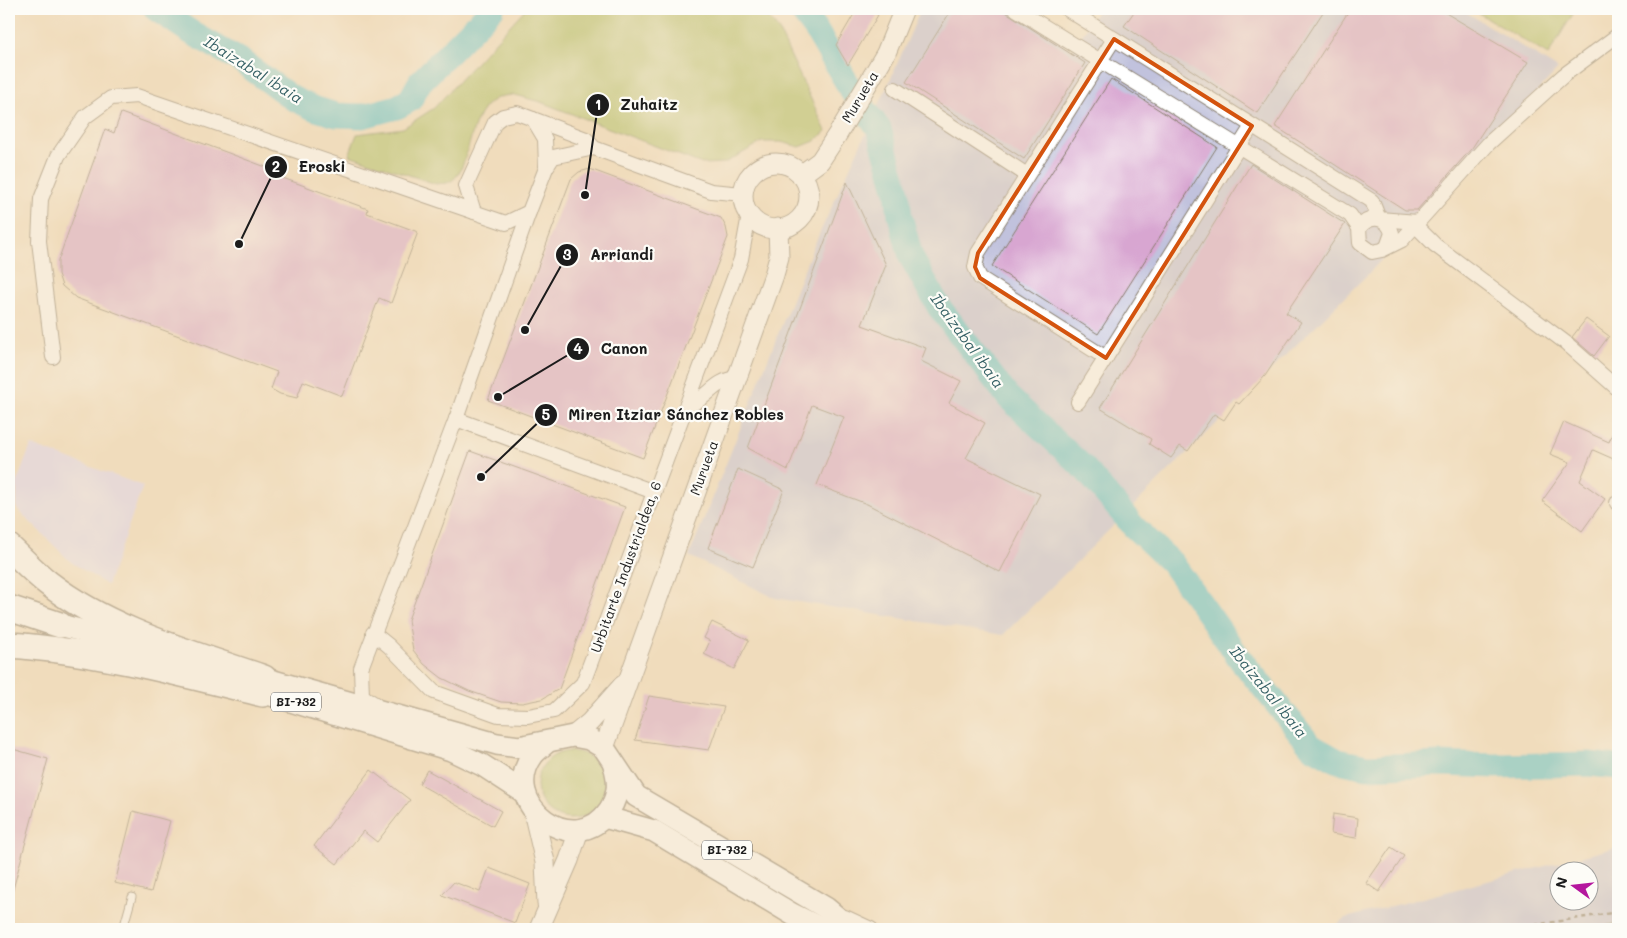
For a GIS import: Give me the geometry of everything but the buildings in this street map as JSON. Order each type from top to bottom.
[{"type":"highway","points":[[9,547],[48,583],[93,612],[264,686]]},
{"type":"highway","points":[[9,608],[60,625]]},
{"type":"highway","points":[[9,646],[62,650],[264,686]]},
{"type":"main road","name":"BI-732","points":[[60,625],[264,686],[451,750],[482,765],[529,802],[546,823],[562,829],[579,830]]},
{"type":"main road","name":"BI-732","points":[[264,686],[398,716],[497,744],[519,747],[547,742],[560,737],[573,736],[590,739],[608,754],[636,796],[826,908],[851,929]]},
{"type":"main road","points":[[529,802],[525,773],[533,756],[547,742]]},
{"type":"main road","points":[[579,830],[593,825],[604,817],[615,800],[618,780],[608,754]]},
{"type":"main road","name":"BI-732","points":[[604,817],[654,831],[792,914],[822,929]]},
{"type":"street","name":"Murueta","points":[[801,175],[820,161],[839,132],[886,53],[904,9]]},
{"type":"street","points":[[1016,9],[1350,215],[1359,228],[1360,243],[1367,250],[1377,252],[1402,240],[1489,143],[1564,75],[1618,35]]},
{"type":"street","points":[[1067,9],[1372,201],[1379,219],[1388,224],[1392,233],[1387,247]]},
{"type":"street","points":[[1106,358],[980,278],[975,268],[978,253],[1114,39]]},
{"type":"street","points":[[895,89],[1027,175]]},
{"type":"street","points":[[53,357],[39,241],[41,199],[58,156],[85,117],[111,98],[137,96],[506,223],[528,212]]},
{"type":"street","points":[[459,207],[466,186],[495,122],[503,116],[517,113],[586,139],[594,148],[706,189],[743,194]]},
{"type":"street","points":[[533,119],[546,139],[546,168]]},
{"type":"street","points":[[1078,402],[1252,126]]},
{"type":"street","points":[[398,716],[362,696],[361,668],[373,633],[456,419],[528,212],[546,168],[553,157],[594,148]]},
{"type":"street","points":[[765,164],[785,164],[801,175],[808,194],[805,209],[797,221],[778,228],[757,223],[749,215],[744,205],[743,194],[750,176],[765,164]]},
{"type":"street","points":[[441,200],[466,186]]},
{"type":"street","points":[[466,186],[474,212]]},
{"type":"street","name":"Urbitarte Industrialdea, 6","points":[[373,633],[389,646],[434,692],[498,715],[528,716],[554,711],[582,683],[741,259],[749,215]]},
{"type":"street","points":[[1359,228],[1368,220],[1379,219],[1416,224],[1442,250],[1566,343],[1618,389]]},
{"type":"street","name":"Murueta","points":[[608,754],[628,678],[774,275],[778,257],[778,228]]},
{"type":"street","points":[[686,406],[693,404],[724,379],[736,378]]},
{"type":"street","points":[[456,419],[654,492]]},
{"type":"street","name":"Murueta","points":[[573,736],[590,722],[628,678]]},
{"type":"street","points":[[529,802],[545,862],[547,908]]},
{"type":"street","points":[[539,929],[569,860],[579,830]]},
{"type":"street","points":[[826,908],[871,929]]},
{"type":"street","points":[[792,914],[811,929]]},
{"type":"lane","points":[[123,929],[132,898]]},
{"type":"path","points":[[1471,929],[1528,926],[1618,912]]},
{"type":"highlighted area","points":[[1114,39],[1252,126],[1106,358],[980,278],[975,267],[978,253]]},
{"type":"shaded area","points":[[921,9],[1009,9],[1073,50],[1098,9],[1461,9],[1558,69],[1371,271],[1003,635],[775,598],[689,556],[811,252]]},
{"type":"shaded area","points":[[31,445],[143,486],[107,585],[71,562],[17,509],[17,482]]},
{"type":"shaded area","points":[[1618,847],[1618,929],[1330,929],[1346,918],[1550,865],[1550,910],[1600,910],[1600,860],[1568,860]]},
{"type":"green space","points":[[525,9],[761,9],[778,29],[826,131],[815,141],[800,147],[781,142],[762,142],[725,163],[702,164],[538,101],[512,95],[496,99],[485,108],[477,121],[463,165],[456,176],[447,183],[436,184],[349,155],[357,134],[403,128],[434,108]]},
{"type":"green space","points":[[1472,9],[1576,9],[1548,55]]},
{"type":"green space","points":[[571,751],[584,754],[595,761],[602,772],[605,785],[602,798],[595,809],[584,816],[571,819],[558,816],[547,809],[540,798],[537,785],[540,772],[547,761],[558,754]]},
{"type":"green space","points":[[1618,924],[1618,929],[1584,929]]},
{"type":"waterway","name":"Ibaizabal ibaia","points":[[156,9],[192,33],[241,61],[292,98],[313,108],[336,115],[363,116],[397,107],[410,100],[420,82],[492,9]]},
{"type":"waterway","name":"Ibaizabal ibaia","points":[[800,9],[816,30],[853,93],[879,129],[897,192],[900,216],[911,257],[939,307],[1008,397],[1085,469],[1134,527],[1172,563],[1240,659],[1311,746],[1338,761],[1367,767],[1440,764],[1496,766],[1589,764],[1618,767]]},
{"type":"place","name":"Zuhaitz","points":[[585,195]]},
{"type":"place","name":"Eroski","points":[[239,244]]},
{"type":"place","name":"Arriandi","points":[[525,330]]},
{"type":"place","name":"Canon","points":[[498,397]]},
{"type":"place","name":"Miren Itziar Sánchez Robles","points":[[481,477]]}]
